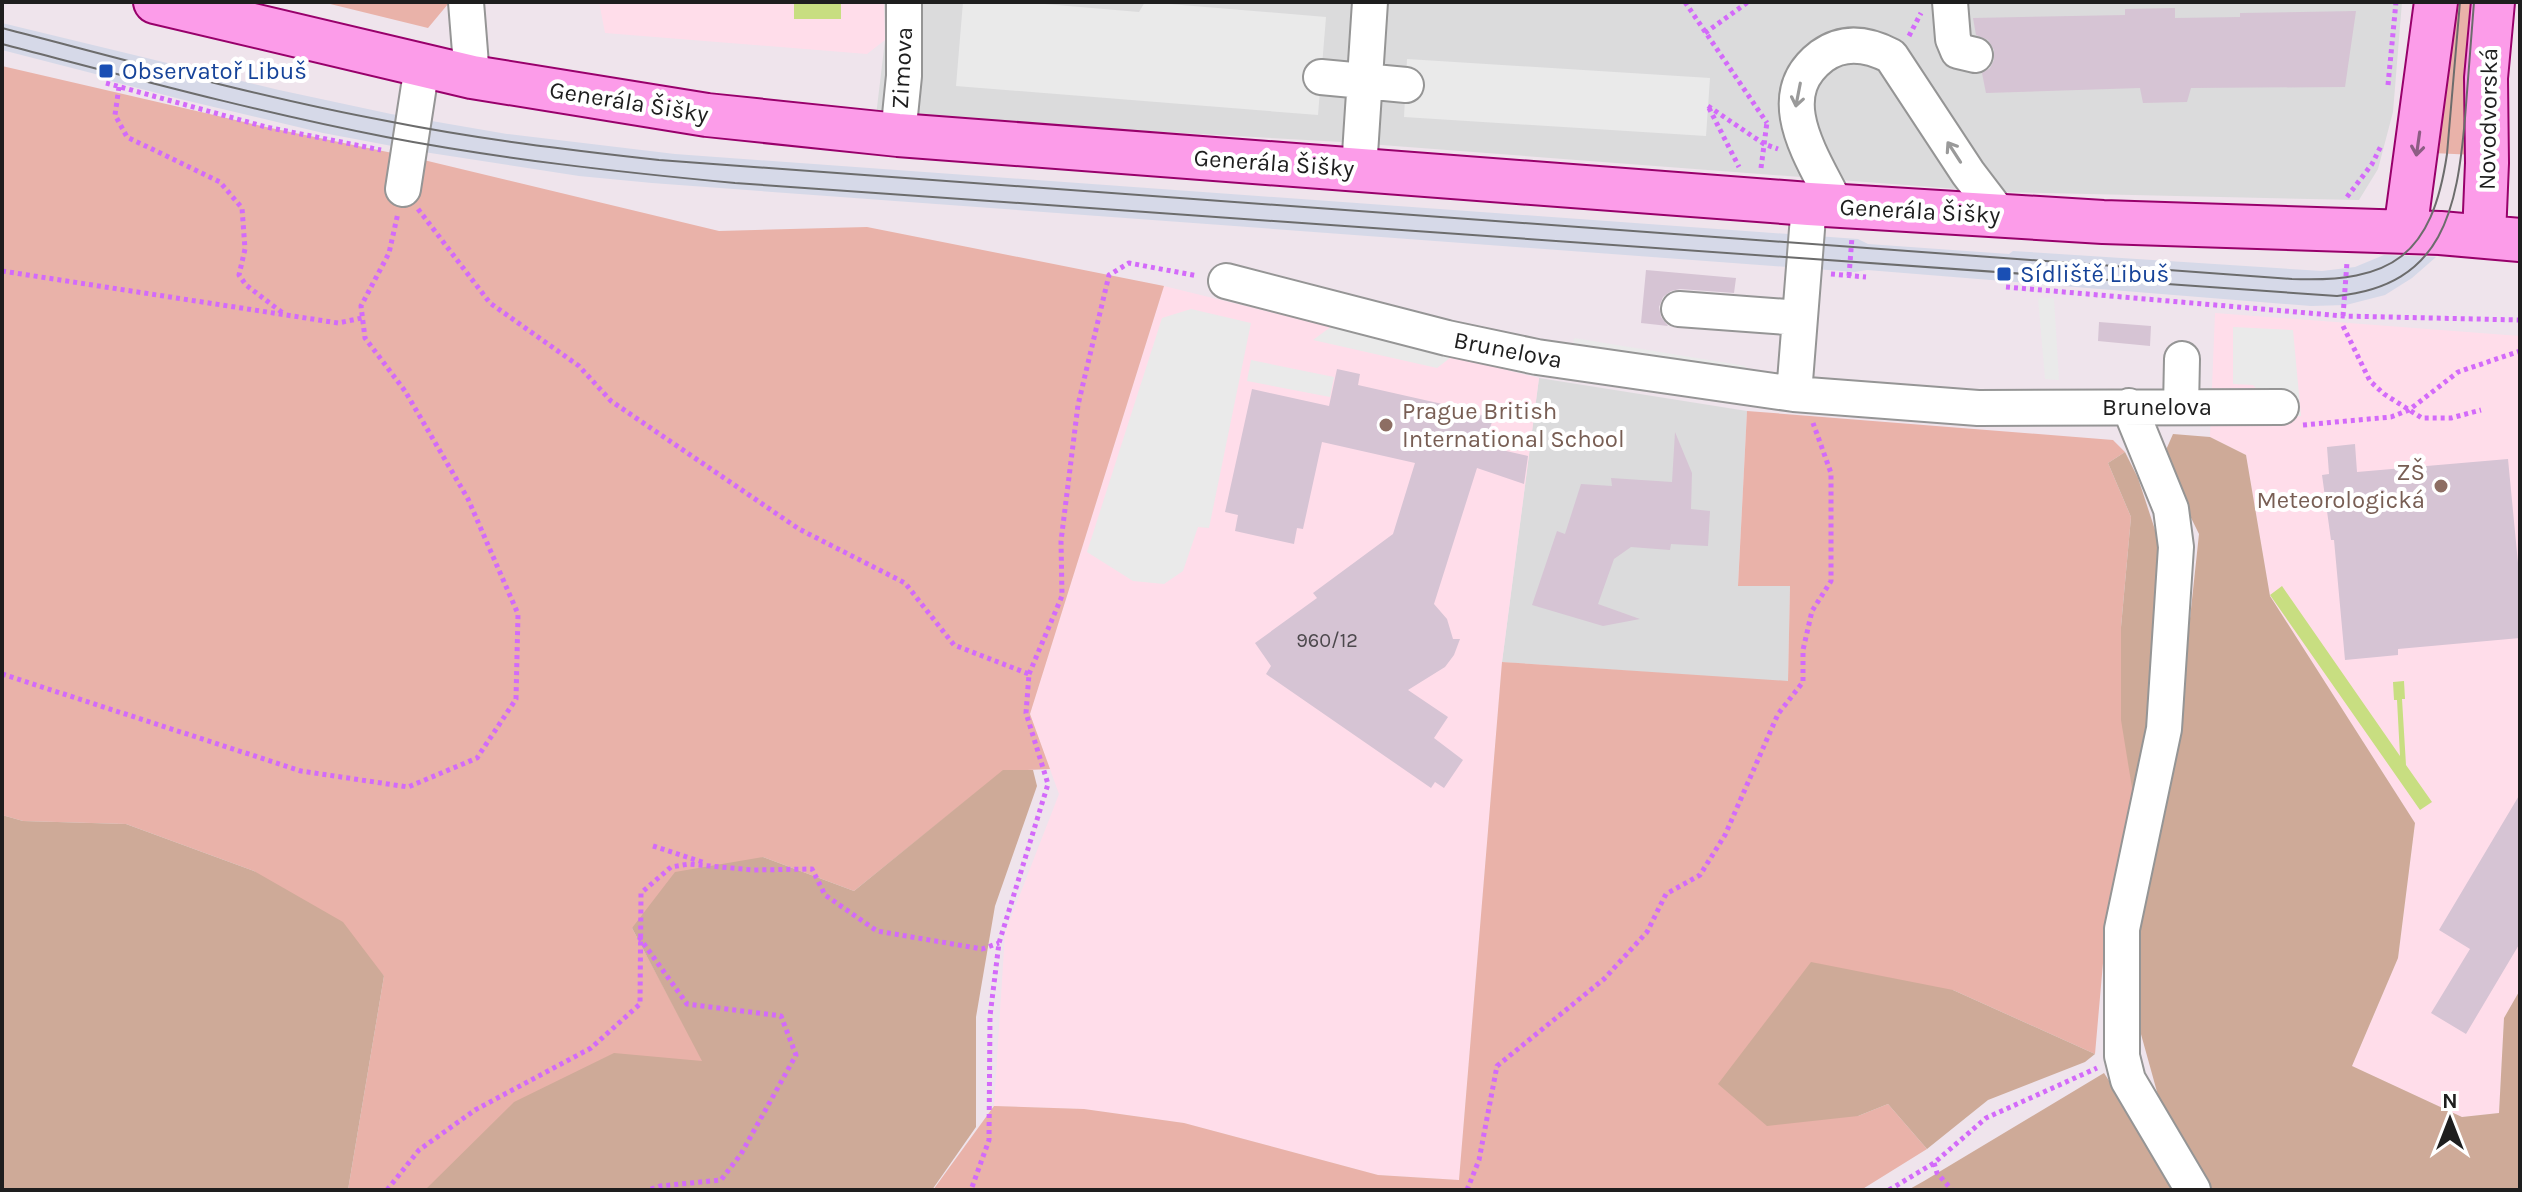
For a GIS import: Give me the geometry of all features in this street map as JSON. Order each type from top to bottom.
[{"type":"main road","name":"Generála Šišky","points":[[155,2],[472,77],[707,115],[898,135],[1359,169],[1835,215],[2000,215],[2502,238]]},
{"type":"main road","points":[[2405,232],[2436,2]]},
{"type":"main road","name":"Novodvorská","points":[[2493,2],[2486,86],[2487,163],[2502,238]]},
{"type":"street","points":[[466,2],[472,77]]},
{"type":"street","name":"Zimova","points":[[898,135],[904,76],[904,2]]},
{"type":"street","points":[[1359,169],[1370,2]]},
{"type":"street","points":[[1950,2],[1953,39],[1958,51],[1975,55]]},
{"type":"street","points":[[1801,402],[1800,318],[1835,215],[1799,125],[1795,103],[1800,83],[1812,64],[1829,51],[1850,44],[1873,47],[1891,56],[1968,173],[2000,215]]},
{"type":"street","points":[[405,172],[422,66]]},
{"type":"street","points":[[1321,77],[1406,85]]},
{"type":"street","name":"Brunelova","points":[[1226,281],[1447,338],[1537,357],[1801,402],[1978,408],[2281,407]]},
{"type":"street","points":[[1679,309],[1800,318]]},
{"type":"street","points":[[2181,407],[2182,359]]},
{"type":"street","points":[[2129,406],[2171,509],[2176,547],[2164,729],[2122,929],[2122,1056],[2128,1080],[2193,1190]]},
{"type":"path","points":[[1685,2],[1775,134]]},
{"type":"path","points":[[1705,33],[1748,2]]},
{"type":"path","points":[[1903,46],[1927,2]]},
{"type":"path","points":[[2387,96],[2396,2]]},
{"type":"path","points":[[106,83],[266,127],[405,172],[490,303],[579,366],[611,401],[786,521],[905,583],[954,645],[1029,674]]},
{"type":"path","points":[[119,87],[115,115],[127,137],[220,182],[242,208],[245,249],[239,275],[246,285],[286,315]]},
{"type":"path","points":[[1739,167],[1708,106],[1764,144],[1787,155],[1783,145]]},
{"type":"path","points":[[1761,169],[1767,122]]},
{"type":"path","points":[[2334,196],[2350,197],[2382,144]]},
{"type":"path","points":[[1835,215],[1852,233],[1849,276]]},
{"type":"path","points":[[2,674],[301,771],[408,787],[477,758],[516,699],[518,614],[468,499],[405,391],[365,338],[361,306],[389,253],[395,226]]},
{"type":"path","points":[[971,1190],[989,1140],[990,1016],[999,943],[1048,784],[1026,713],[1029,674],[1062,596],[1061,541],[1078,405],[1109,275],[1129,263],[1226,281]]},
{"type":"path","points":[[2,271],[338,323],[362,318]]},
{"type":"path","points":[[2006,287],[2343,316],[2520,320]]},
{"type":"path","points":[[2343,326],[2370,381],[2384,394],[2422,418],[2451,418],[2481,410]]},
{"type":"path","points":[[1467,1190],[1479,1160],[1497,1066],[1604,979],[1647,932],[1666,894],[1700,875],[1725,835],[1778,714],[1803,682],[1803,650],[1812,611],[1831,581],[1831,473],[1801,402]]},
{"type":"path","points":[[653,846],[717,867]]},
{"type":"path","points":[[387,1190],[419,1150],[475,1110],[591,1048],[640,1004],[641,893],[671,867],[689,864],[812,869],[825,895],[877,931],[982,949],[999,943]]},
{"type":"path","points":[[639,937],[687,1004],[781,1016],[796,1055],[741,1154],[721,1180],[648,1190]]},
{"type":"path","points":[[1889,1190],[1934,1163],[1986,1118],[2122,1056]]},
{"type":"path","points":[[1934,1163],[1937,1173],[1952,1190]]},
{"type":"shaded area","points":[[322,2],[447,2],[448,4],[428,28]]},
{"type":"shaded area","points":[[599,2],[884,2],[885,40],[867,54],[605,33]]},
{"type":"shaded area","points":[[884,2],[2402,2],[2393,112],[2378,169],[2359,200],[1997,192],[1342,142],[876,116],[885,40]]},
{"type":"shaded area","points":[[963,2],[1021,2],[1139,12],[1145,2],[1326,17],[1318,115],[956,86]]},
{"type":"shaded area","points":[[2454,2],[2481,2],[2476,155],[2432,153]]},
{"type":"shaded area","points":[[2,23],[391,114],[507,134],[675,154],[1858,239],[1868,244],[2009,254],[2013,251],[2322,271],[2355,267],[2384,255],[2436,257],[2412,278],[2385,295],[2346,305],[2311,306],[1867,270],[1855,272],[579,176],[323,133],[107,80],[107,77],[2,50]]},
{"type":"shaded area","points":[[1407,59],[1710,78],[1706,136],[1404,117]]},
{"type":"shaded area","points":[[2,66],[407,156],[719,231],[867,227],[1164,286],[1030,714],[1050,769],[1003,771],[854,891],[763,857],[632,928],[703,1061],[450,1190],[348,1190],[384,976],[254,871],[126,824],[23,821],[2,815]]},
{"type":"shaded area","points":[[1164,286],[1539,378],[1502,662],[1459,1180],[1378,1175],[1184,1123],[1084,1109],[994,1106],[1005,933],[1059,794],[1030,714]]},
{"type":"shaded area","points":[[2038,298],[2054,298],[2059,380],[2045,379]]},
{"type":"shaded area","points":[[1191,309],[1251,323],[1209,528],[1198,527],[1183,571],[1164,584],[1133,581],[1087,552],[1162,318]]},
{"type":"shaded area","points":[[2215,313],[2520,336],[2520,990],[2504,1018],[2499,1113],[2462,1117],[2352,1066],[2398,958],[2415,823],[2270,596],[2246,455],[2210,437]]},
{"type":"shaded area","points":[[1336,323],[1459,351],[1437,368],[1313,340]]},
{"type":"shaded area","points":[[2233,327],[2293,330],[2301,416],[2282,417],[2253,385],[2233,384]]},
{"type":"shaded area","points":[[1574,338],[1746,366],[1744,375],[1573,347]]},
{"type":"shaded area","points":[[1251,360],[1334,377],[1330,397],[1247,381]]},
{"type":"shaded area","points":[[1539,378],[1747,411],[1738,585],[1790,586],[1788,682],[1502,662]]},
{"type":"shaded area","points":[[1747,411],[2113,440],[2125,452],[2108,463],[2131,517],[2121,627],[2134,800],[2106,929],[2095,1054],[1953,990],[1858,1116],[1888,1104],[1927,1149],[1861,1190],[933,1190],[994,1106],[1084,1109],[1184,1123],[1378,1175],[1459,1180],[1502,662],[1788,681],[1790,586],[1738,586]]},
{"type":"shaded area","points":[[2173,434],[2210,437],[2246,455],[2270,596],[2415,823],[2398,958],[2352,1066],[2462,1117],[2499,1113],[2504,1018],[2520,990],[2520,1190],[2210,1190],[2159,1099],[2139,1027],[2138,926],[2176,750],[2199,534],[2162,459]]},
{"type":"shaded area","points":[[2125,452],[2138,478],[2159,542],[2146,750],[2134,800],[2121,720],[2121,627],[2131,517],[2108,463]]},
{"type":"shaded area","points":[[1003,770],[1033,770],[1037,786],[995,906],[976,1017],[976,1127],[932,1190],[425,1190],[514,1102],[614,1053],[702,1061],[632,928],[675,872],[763,857],[854,891]]},
{"type":"shaded area","points":[[2,815],[23,821],[126,824],[254,871],[343,922],[384,976],[348,1190],[2,1190]]},
{"type":"shaded area","points":[[1811,962],[1953,990],[2095,1054],[2085,1062],[1988,1100],[1927,1149],[1888,1104],[1858,1116],[1767,1126],[1718,1084]]},
{"type":"shaded area","points":[[2104,1073],[2180,1190],[1908,1190],[1924,1181]]},
{"type":"green space","points":[[794,2],[841,2],[841,19],[794,19]]},
{"type":"green space","points":[[2282,586],[2400,756],[2393,682],[2404,681],[2405,699],[2402,699],[2406,765],[2432,802],[2420,810],[2270,595]]},
{"type":"building","points":[[2175,8],[2175,18],[2240,17],[2240,13],[2356,11],[2345,87],[2191,88],[2187,102],[2143,103],[2140,88],[1986,93],[1982,73],[1990,68],[1994,50],[1988,40],[1976,35],[1973,18],[2125,15],[2125,9]]},
{"type":"building","points":[[1646,270],[1736,278],[1734,293],[1671,291],[1663,297],[1659,307],[1661,317],[1668,326],[1641,323]]},
{"type":"building","points":[[2099,322],[2151,326],[2150,346],[2098,341]]},
{"type":"building","points":[[1337,369],[1360,374],[1358,385],[1460,408],[1493,419],[1484,446],[1528,456],[1524,484],[1477,468],[1434,604],[1447,619],[1453,639],[1460,639],[1445,667],[1408,690],[1448,717],[1434,738],[1463,760],[1444,788],[1435,782],[1431,788],[1266,674],[1271,666],[1255,643],[1317,598],[1313,593],[1393,534],[1415,463],[1322,442],[1303,529],[1297,528],[1294,544],[1235,531],[1238,515],[1225,512],[1252,389],[1329,406]]},
{"type":"building","points":[[1675,432],[1692,473],[1691,509],[1710,511],[1708,546],[1671,544],[1670,550],[1631,547],[1614,559],[1598,604],[1640,619],[1603,626],[1532,605],[1557,531],[1565,534],[1581,484],[1612,486],[1611,478],[1672,482]]},
{"type":"building","points":[[2355,444],[2357,472],[2508,459],[2520,563],[2520,638],[2398,649],[2398,655],[2345,660],[2334,540],[2331,540],[2322,475],[2329,474],[2327,447]]},
{"type":"building","points":[[2520,794],[2520,943],[2466,1034],[2431,1013],[2470,949],[2439,930]]},
{"type":"tram line","points":[[2,28],[194,78],[339,111],[489,139],[659,160],[2292,279],[2327,279],[2356,276],[2381,268],[2401,256],[2418,239],[2431,217],[2447,154],[2460,2]]},
{"type":"tram line","points":[[2,44],[241,105],[386,137],[516,158],[647,174],[735,183],[2337,296],[2373,289],[2401,276],[2422,259],[2438,237],[2457,183],[2462,151],[2474,2]]},
{"type":"place","name":"Observatoř Libuš","points":[[106,71]]},
{"type":"place","name":"Sídliště Libuš","points":[[2004,274]]},
{"type":"place","name":"Prague British International School","points":[[1386,425]]},
{"type":"place","name":"ZŠ Meteorologická","points":[[2441,486]]}]
